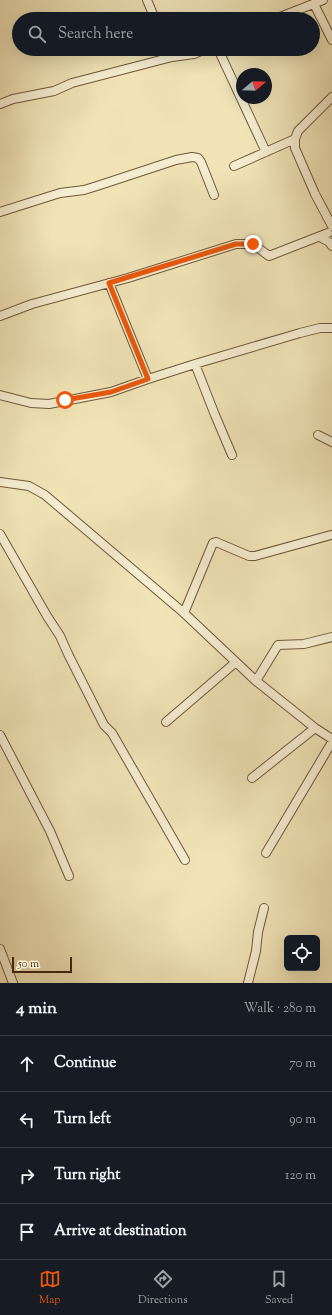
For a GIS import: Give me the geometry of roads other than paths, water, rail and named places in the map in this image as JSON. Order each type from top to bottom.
[{"type":"street","points":[[147,0],[152,12]]},
{"type":"street","points":[[293,12],[323,0]]},
{"type":"street","points":[[314,4],[318,12]]},
{"type":"street","points":[[320,16],[332,40]]},
{"type":"street","points":[[0,104],[13,99],[54,90],[72,83],[183,56]]},
{"type":"street","points":[[222,56],[266,152]]},
{"type":"street","points":[[331,244],[328,230],[315,194],[295,148],[295,139],[298,131],[332,97]]},
{"type":"street","points":[[234,166],[295,139]]},
{"type":"street","points":[[0,212],[60,193],[84,190],[176,160],[192,157],[198,158],[201,162],[214,195]]},
{"type":"street","points":[[0,316],[32,304],[109,283],[236,244],[253,244],[269,256],[328,230]]},
{"type":"street","points":[[109,283],[148,379]]},
{"type":"street","points":[[0,395],[31,403],[49,404],[111,392],[195,364],[300,333],[320,328],[332,328]]},
{"type":"street","points":[[195,364],[214,416],[232,455]]},
{"type":"street","points":[[318,435],[332,442]]},
{"type":"street","points":[[0,482],[29,486],[45,496],[184,613],[256,680],[332,740],[266,853]]},
{"type":"street","points":[[0,534],[60,636],[104,725],[112,733],[185,860]]},
{"type":"street","points":[[184,613],[213,543],[216,542],[249,556],[255,556],[331,535]]},
{"type":"street","points":[[256,680],[278,645],[304,644],[332,637]]},
{"type":"street","points":[[166,722],[236,662]]},
{"type":"street","points":[[252,778],[315,728]]},
{"type":"street","points":[[0,735],[50,831],[69,876]]},
{"type":"street","points":[[248,983],[264,908]]},
{"type":"street","points":[[0,949],[13,983]]}]
